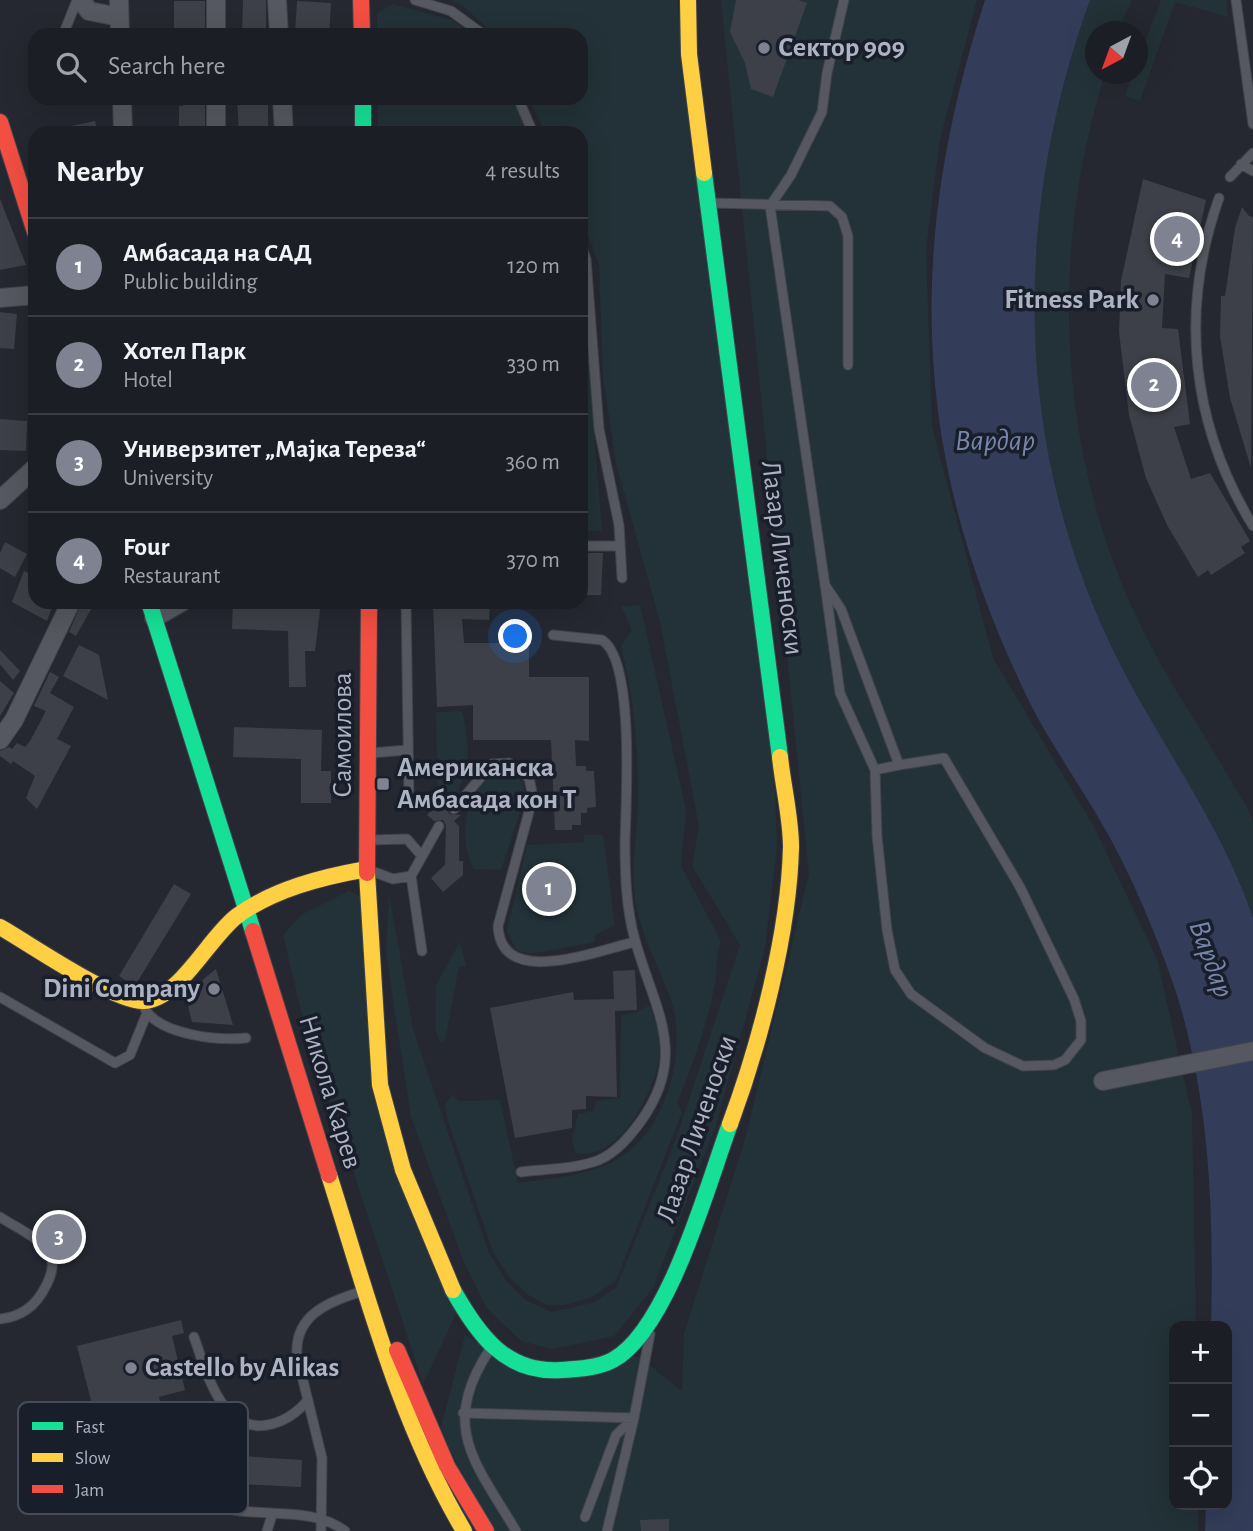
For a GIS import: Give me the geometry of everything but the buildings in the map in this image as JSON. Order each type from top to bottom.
[{"type":"street","points":[[79,0],[89,10],[119,17]]},
{"type":"street","points":[[216,0],[216,28]]},
{"type":"street","points":[[277,0],[279,28]]},
{"type":"street","points":[[361,0],[362,28]]},
{"type":"street","name":"Лазар Личеноски","points":[[367,869],[380,1085],[390,1128],[420,1219],[444,1275],[472,1326],[492,1347],[506,1356],[545,1371],[587,1368],[613,1360],[634,1343],[670,1288],[733,1116],[763,1015],[787,902],[791,845],[689,54],[688,0]]},
{"type":"street","points":[[122,105],[123,126]]},
{"type":"street","points":[[216,105],[216,126]]},
{"type":"street","points":[[282,105],[284,126]]},
{"type":"street","points":[[362,105],[363,126]]},
{"type":"street","points":[[0,122],[28,210]]},
{"type":"street","points":[[0,298],[28,296]]},
{"type":"street","points":[[0,500],[28,474]]},
{"type":"street","points":[[1,738],[14,720],[68,609]]},
{"type":"street","name":"Самоилова","points":[[367,869],[369,609]]},
{"type":"street","name":"Никола Карев","points":[[152,610],[366,1291],[381,1350],[405,1419],[464,1531]]},
{"type":"street","points":[[0,927],[145,1007],[168,990],[222,928],[245,909],[299,887],[367,869]]},
{"type":"street","points":[[1103,1081],[1253,1051]]},
{"type":"street","name":"Никола Карев","points":[[366,1291],[392,1336],[424,1418],[451,1474],[486,1531]]},
{"type":"lane","points":[[66,28],[79,0]]},
{"type":"lane","points":[[415,0],[452,11],[475,28]]},
{"type":"lane","points":[[844,0],[827,73],[822,112],[791,175],[770,206],[841,693],[875,770],[877,836],[890,954],[902,981],[911,993],[958,1030],[1007,1060],[1038,1066],[1065,1060],[1081,1040],[1081,1021],[1066,981],[1020,887],[944,758],[875,770]]},
{"type":"lane","points":[[1236,0],[1253,124]]},
{"type":"lane","points":[[521,105],[530,126]]},
{"type":"lane","points":[[1230,177],[1253,153]]},
{"type":"lane","points":[[1241,164],[1253,171]]},
{"type":"lane","points":[[1219,198],[1199,274],[1194,323],[1196,369],[1203,407],[1219,458],[1253,526]]},
{"type":"lane","points":[[709,202],[770,206],[804,203],[830,206],[842,217],[848,236],[848,365]]},
{"type":"lane","points":[[588,284],[599,429],[619,525],[622,578]]},
{"type":"lane","points":[[588,546],[620,546]]},
{"type":"lane","points":[[825,585],[841,609],[899,765]]},
{"type":"lane","points":[[406,609],[410,798]]},
{"type":"lane","points":[[521,1172],[597,1161],[612,1153],[636,1129],[654,1099],[665,1063],[664,1028],[660,1008],[635,942],[625,868],[628,769],[625,716],[614,656],[602,640],[552,635]]},
{"type":"lane","points":[[369,753],[407,750]]},
{"type":"lane","points":[[454,809],[492,764],[509,763],[529,778],[533,797],[498,926],[501,943],[513,957],[538,964],[635,942]]},
{"type":"lane","points":[[422,951],[411,876],[439,825]]},
{"type":"lane","points":[[368,840],[407,839],[421,855]]},
{"type":"lane","points":[[367,869],[393,879],[411,876]]},
{"type":"lane","points":[[0,997],[114,1063],[130,1055],[145,1007],[191,1036],[246,1038]]},
{"type":"lane","points":[[0,1217],[43,1245],[52,1264],[41,1294],[31,1306],[19,1314],[0,1319]]},
{"type":"lane","points":[[321,1531],[322,1458],[297,1356],[297,1340],[302,1326],[322,1307],[366,1291]]},
{"type":"lane","points":[[607,1531],[634,1418],[653,1317]]},
{"type":"lane","points":[[194,1338],[222,1402]]},
{"type":"lane","points":[[492,1347],[476,1371],[463,1413],[470,1451],[516,1531]]},
{"type":"lane","points":[[248,1423],[256,1426],[280,1422],[292,1416],[308,1400]]},
{"type":"lane","points":[[463,1413],[634,1418]]},
{"type":"lane","points":[[585,1517],[616,1434],[634,1418]]},
{"type":"lane","points":[[248,1512],[322,1518],[345,1531]]},
{"type":"lane","points":[[267,1531],[272,1515]]},
{"type":"shaded area","points":[[449,0],[677,0],[773,734],[777,846],[765,948],[716,1125],[653,1288],[614,1336],[553,1349],[521,1341],[486,1307],[463,1260],[411,1117],[386,953],[389,894],[413,1029],[488,1251],[507,1282],[527,1301],[551,1312],[593,1303],[616,1288],[676,1139],[740,945],[692,866],[699,826],[660,622],[616,463],[603,377],[599,266],[588,234],[588,126],[542,126],[532,105],[588,105],[588,28],[487,28],[462,5]]},
{"type":"shaded area","points":[[721,0],[977,0],[940,139],[926,249],[932,427],[993,658],[1094,827],[1157,959],[1192,1114],[1196,1321],[1169,1321],[1169,1510],[1198,1510],[1198,1531],[493,1531],[440,1431],[465,1335],[537,1376],[622,1357],[639,1357],[682,1391],[684,1334],[746,1136],[809,874]]},
{"type":"shaded area","points":[[1090,0],[1132,0],[1123,21],[1085,21],[1085,84],[1102,84],[1086,145],[1074,217],[1069,290],[1071,364],[1080,436],[1096,508],[1119,577],[1159,661],[1244,801],[1253,823],[1253,918],[1240,883],[1207,815],[1114,652],[1081,573],[1057,493],[1041,411],[1035,329],[1037,246],[1047,163],[1064,81]]},
{"type":"shaded area","points":[[1161,0],[1226,0],[1228,17],[1175,2],[1148,78],[1148,34]]},
{"type":"shaded area","points":[[393,4],[452,20],[463,28],[377,28],[377,13]]},
{"type":"shaded area","points":[[1129,84],[1146,84],[1140,101],[1125,96]]},
{"type":"shaded area","points":[[378,105],[518,105],[526,126],[378,126]]},
{"type":"shaded area","points":[[588,356],[602,531],[588,531]]},
{"type":"shaded area","points":[[640,605],[686,810],[681,866],[721,941],[707,1018],[677,1103],[682,1112],[616,1281],[590,1298],[565,1305],[546,1305],[527,1294],[509,1277],[493,1252],[447,1118],[445,1104],[452,1095],[459,1101],[500,1100],[518,1183],[581,1173],[616,1160],[648,1131],[669,1089],[677,1043],[676,1021],[671,1000],[639,918],[634,889],[638,764],[635,724],[621,646],[632,630],[621,606]]},
{"type":"shaded area","points":[[462,711],[467,736],[464,778],[450,799],[438,806],[436,712]]},
{"type":"shaded area","points":[[497,770],[511,772],[524,784],[523,803],[501,870],[474,869],[466,843],[467,814],[478,788]]},
{"type":"shaded area","points":[[584,835],[603,835],[615,925],[595,935],[595,942],[530,954],[516,950],[507,931],[527,845],[584,842]]},
{"type":"shaded area","points":[[349,891],[365,899],[375,1094],[456,1314],[423,1384],[301,1011],[283,935],[301,915]]},
{"type":"shaded area","points":[[460,942],[466,966],[459,967],[445,1040],[441,1043],[435,1030],[436,985]]},
{"type":"shaded area","points":[[650,1005],[658,1033],[659,1056],[654,1078],[640,1109],[630,1124],[605,1147],[591,1153],[575,1153],[572,1139],[578,1114],[594,1111],[596,1101],[620,1098],[621,1015],[636,1013]]},
{"type":"water","name":"Вардар","points":[[985,0],[1090,0],[1064,81],[1047,163],[1037,246],[1035,329],[1041,411],[1057,493],[1081,573],[1114,652],[1207,815],[1240,883],[1253,918],[1253,1531],[1205,1531],[1206,1510],[1232,1510],[1232,1321],[1211,1321],[1212,1242],[1203,1117],[1197,1076],[1177,995],[1154,932],[1126,868],[1030,703],[991,614],[962,527],[943,442],[933,356],[933,270],[941,182],[959,93]]},
{"type":"traffic: fast","points":[[363,105],[363,126]]},
{"type":"traffic: fast","points":[[704,173],[780,757]]},
{"type":"traffic: fast","points":[[151,609],[253,931]]},
{"type":"traffic: fast","points":[[453,1290],[472,1321],[495,1348],[524,1365],[541,1369],[581,1369],[613,1360],[633,1343],[652,1318],[669,1287],[698,1216],[730,1124]]},
{"type":"traffic: slow","points":[[688,0],[689,54],[704,173]]},
{"type":"traffic: slow","points":[[730,1124],[762,1023],[785,915],[791,847],[780,757]]},
{"type":"traffic: slow","points":[[0,927],[92,982],[129,999],[143,1001],[156,998],[169,990],[226,926],[251,907],[299,885],[367,869]]},
{"type":"traffic: slow","points":[[367,873],[380,1085],[403,1170],[453,1290]]},
{"type":"traffic: slow","points":[[329,1175],[386,1357],[421,1445],[464,1531]]},
{"type":"traffic: jam","points":[[361,0],[362,28]]},
{"type":"traffic: jam","points":[[0,122],[28,210]]},
{"type":"traffic: jam","points":[[367,873],[369,609]]},
{"type":"traffic: jam","points":[[253,931],[329,1175]]},
{"type":"traffic: jam","points":[[397,1350],[447,1466],[486,1531]]},
{"type":"place","name":"Сектор 909","points":[[764,48]]},
{"type":"place","name":"Four","points":[[1177,239]]},
{"type":"place","name":"Fitness Park","points":[[1153,300]]},
{"type":"place","name":"Хотел Парк","points":[[1154,385]]},
{"type":"place","name":"Американска Амбасада кон Т","points":[[383,784]]},
{"type":"place","name":"Амбасада на САД","points":[[549,889]]},
{"type":"place","name":"Dini Company","points":[[214,989]]},
{"type":"place","name":"Универзитет „Мајка Тереза“","points":[[59,1237]]},
{"type":"place","name":"Castello by Alikas","points":[[131,1368]]}]
